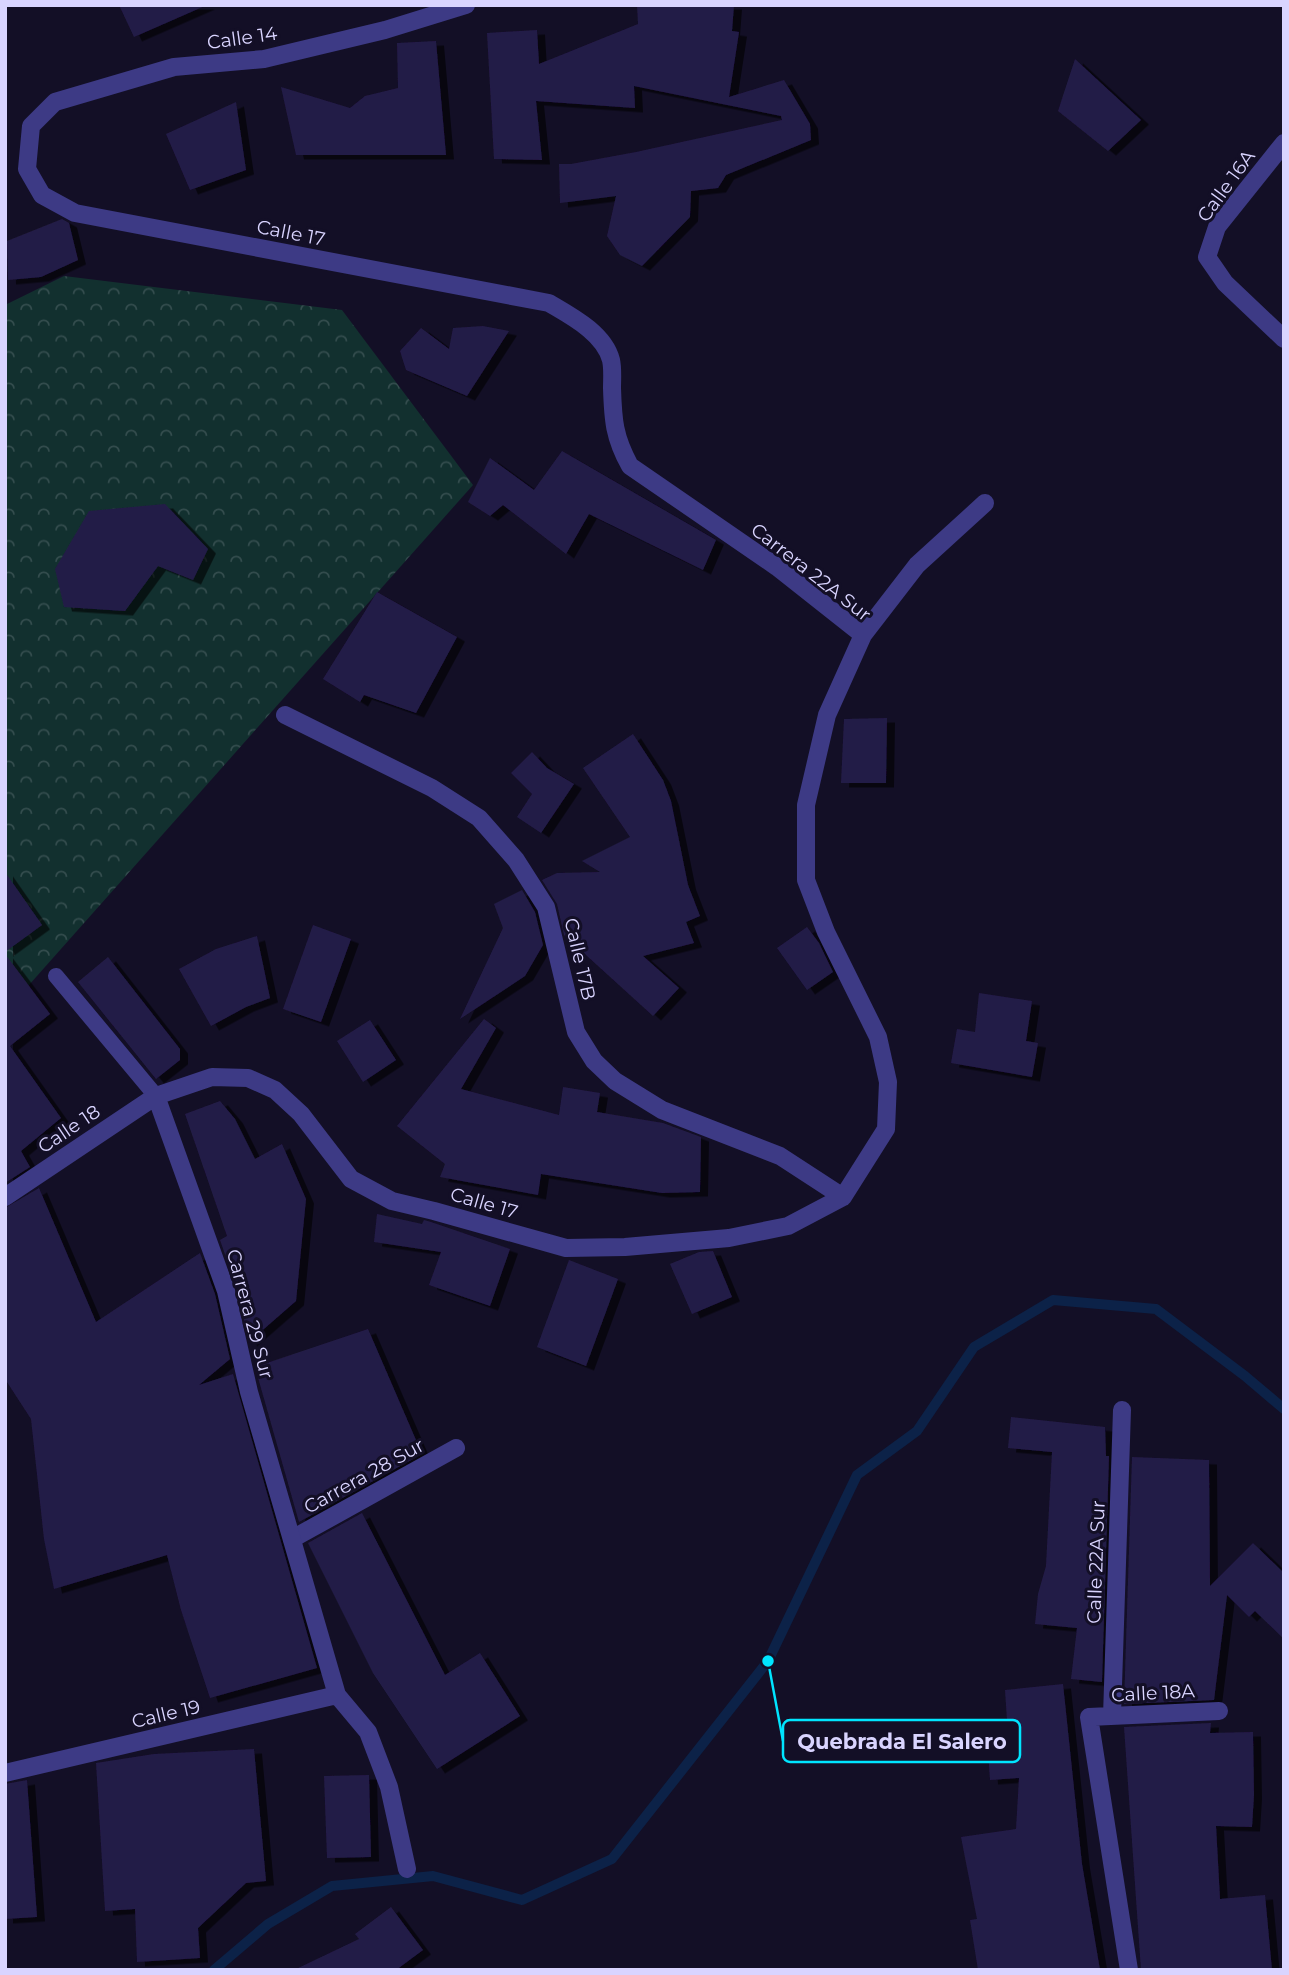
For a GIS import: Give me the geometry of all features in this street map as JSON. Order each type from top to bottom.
[{"type":"street","name":"Calle 14","points":[[31,126],[55,102],[174,67],[264,59],[385,30],[466,5]]},
{"type":"street","name":"Calle 17","points":[[31,126],[27,169],[42,195],[75,213],[548,303],[576,318],[598,338]]},
{"type":"street","name":"Calle 16A","points":[[1284,143],[1217,227],[1207,257],[1225,283],[1284,339]]},
{"type":"street","name":"Carrera 22A Sur","points":[[598,338],[611,359],[613,419],[618,443],[630,466],[777,567],[863,635],[827,715],[806,805],[806,880],[826,932],[878,1037],[888,1082],[886,1129],[843,1196]]},
{"type":"street","points":[[863,635],[917,565],[985,503]]},
{"type":"street","name":"Calle 17B","points":[[285,715],[432,788],[479,818],[516,860],[546,907],[576,1032],[594,1060],[614,1081],[662,1110],[780,1156],[843,1196]]},
{"type":"street","name":"Calle 17","points":[[156,1096],[212,1077],[248,1078],[275,1090],[284,1098],[300,1114],[351,1179],[392,1201],[566,1248],[625,1247],[729,1238],[788,1226],[843,1196]]},
{"type":"street","name":"Calle 18","points":[[5,1197],[156,1096]]},
{"type":"street","name":"Carrera 29 Sur","points":[[156,1096],[226,1291],[249,1392],[337,1695]]},
{"type":"street","name":"Calle 22A Sur","points":[[1112,1716],[1122,1410]]},
{"type":"street","name":"Carrera 28 Sur","points":[[292,1539],[456,1448]]},
{"type":"street","points":[[337,1695],[368,1732],[388,1787],[407,1869]]},
{"type":"street","name":"Calle 19","points":[[5,1773],[337,1695]]},
{"type":"street","name":"Calle 18A","points":[[1129,1970],[1089,1717],[1219,1711]]},
{"type":"lane","name":"Carrera 29 Sur","points":[[56,976],[156,1096]]},
{"type":"green space","points":[[64,276],[342,310],[473,485],[5,1012],[5,305]]},
{"type":"building","points":[[119,5],[207,5],[134,37]]},
{"type":"building","points":[[637,5],[734,5],[732,31],[739,32],[729,97],[784,80],[810,124],[811,140],[726,175],[718,188],[691,191],[690,217],[642,266],[620,255],[607,236],[616,196],[560,203],[559,164],[636,152],[782,120],[781,116],[634,86],[635,108],[536,101],[542,160],[494,159],[487,33],[537,30],[539,64],[638,24]]},
{"type":"building","points":[[436,41],[446,155],[296,155],[281,87],[350,108],[365,96],[398,88],[397,43]]},
{"type":"building","points":[[1075,59],[1141,120],[1108,151],[1058,111]]},
{"type":"building","points":[[236,102],[246,170],[190,190],[166,134]]},
{"type":"building","points":[[62,219],[69,223],[78,260],[41,277],[8,280],[7,241]]},
{"type":"building","points":[[483,326],[509,331],[467,396],[406,370],[400,351],[421,328],[449,349],[453,328]]},
{"type":"building","points":[[562,451],[716,540],[703,570],[589,514],[566,554],[503,505],[490,516],[468,502],[490,458],[534,490]]},
{"type":"building","points":[[165,504],[208,549],[193,580],[158,566],[125,611],[64,607],[55,569],[89,511]]},
{"type":"building","points":[[377,592],[457,637],[416,713],[364,695],[360,702],[323,679]]},
{"type":"building","points":[[887,718],[886,783],[841,783],[844,719]]},
{"type":"building","points":[[633,734],[663,780],[671,801],[688,885],[700,916],[686,922],[694,943],[643,956],[679,988],[653,1016],[564,935],[557,904],[542,880],[557,873],[600,872],[582,861],[630,837],[583,768]]},
{"type":"building","points":[[532,752],[547,768],[574,784],[541,833],[517,817],[532,794],[511,773]]},
{"type":"building","points":[[5,872],[42,925],[5,952]]},
{"type":"building","points":[[522,890],[535,912],[543,945],[525,976],[460,1019],[503,928],[494,904]]},
{"type":"building","points":[[313,925],[351,939],[321,1022],[283,1009]]},
{"type":"building","points":[[807,927],[819,943],[833,972],[807,990],[777,948]]},
{"type":"building","points":[[257,936],[270,998],[246,1007],[211,1026],[179,969],[216,949]]},
{"type":"building","points":[[5,954],[50,1014],[10,1046],[61,1118],[21,1151],[30,1167],[5,1183]]},
{"type":"building","points":[[108,957],[180,1049],[180,1060],[156,1079],[78,982]]},
{"type":"building","points":[[979,993],[1032,1001],[1026,1041],[1038,1043],[1032,1077],[951,1063],[957,1029],[975,1032]]},
{"type":"building","points":[[484,1019],[496,1028],[461,1089],[559,1115],[563,1087],[600,1093],[597,1112],[663,1123],[701,1137],[700,1192],[662,1193],[541,1174],[538,1195],[440,1177],[445,1164],[397,1126]]},
{"type":"building","points":[[370,1020],[396,1060],[363,1082],[337,1041]]},
{"type":"building","points":[[220,1101],[235,1119],[255,1159],[282,1144],[306,1199],[296,1301],[249,1342],[237,1288],[220,1240],[227,1236],[185,1114]]},
{"type":"building","points":[[39,1188],[96,1322],[200,1253],[215,1294],[230,1359],[199,1385],[233,1374],[317,1668],[210,1698],[181,1610],[167,1555],[54,1589],[44,1539],[31,1419],[5,1379],[5,1208]]},
{"type":"building","points":[[377,1214],[422,1224],[424,1220],[510,1249],[490,1306],[429,1285],[441,1252],[374,1242]]},
{"type":"building","points":[[713,1251],[732,1297],[692,1314],[670,1264],[699,1252]]},
{"type":"building","points":[[569,1260],[618,1279],[586,1366],[537,1347]]},
{"type":"building","points":[[368,1329],[422,1454],[299,1522],[255,1367]]},
{"type":"building","points":[[1011,1417],[1105,1427],[1106,1456],[1109,1456],[1102,1682],[1071,1679],[1077,1628],[1035,1624],[1038,1594],[1046,1566],[1052,1452],[1008,1448]]},
{"type":"building","points":[[1132,1457],[1209,1460],[1210,1586],[1253,1543],[1284,1573],[1284,1639],[1255,1611],[1249,1617],[1227,1595],[1214,1700],[1124,1704]]},
{"type":"building","points":[[362,1513],[445,1675],[480,1653],[520,1716],[437,1769],[373,1673],[308,1543]]},
{"type":"building","points":[[1063,1684],[1082,1864],[1100,1970],[978,1970],[970,1920],[977,1919],[961,1837],[1016,1829],[1019,1778],[990,1780],[988,1752],[1009,1750],[1005,1690]]},
{"type":"building","points":[[1211,1723],[1210,1733],[1253,1732],[1252,1827],[1216,1826],[1220,1899],[1265,1895],[1272,1970],[1141,1970],[1124,1727]]},
{"type":"building","points":[[254,1749],[266,1881],[246,1883],[198,1928],[200,1958],[137,1962],[135,1909],[105,1911],[96,1763],[154,1754]]},
{"type":"building","points":[[369,1775],[371,1857],[327,1858],[324,1776]]},
{"type":"building","points":[[27,1780],[37,1917],[5,1919],[5,1784]]},
{"type":"building","points":[[391,1907],[423,1950],[396,1970],[294,1970],[359,1939],[355,1934]]},
{"type":"waterway","points":[[214,1970],[268,1924],[332,1886],[433,1876],[522,1900],[612,1859],[768,1661],[857,1475],[917,1431],[974,1347],[1053,1300],[1156,1309],[1284,1409]]},
{"type":"place","name":"Quebrada El Salero","points":[[768,1661]]}]
